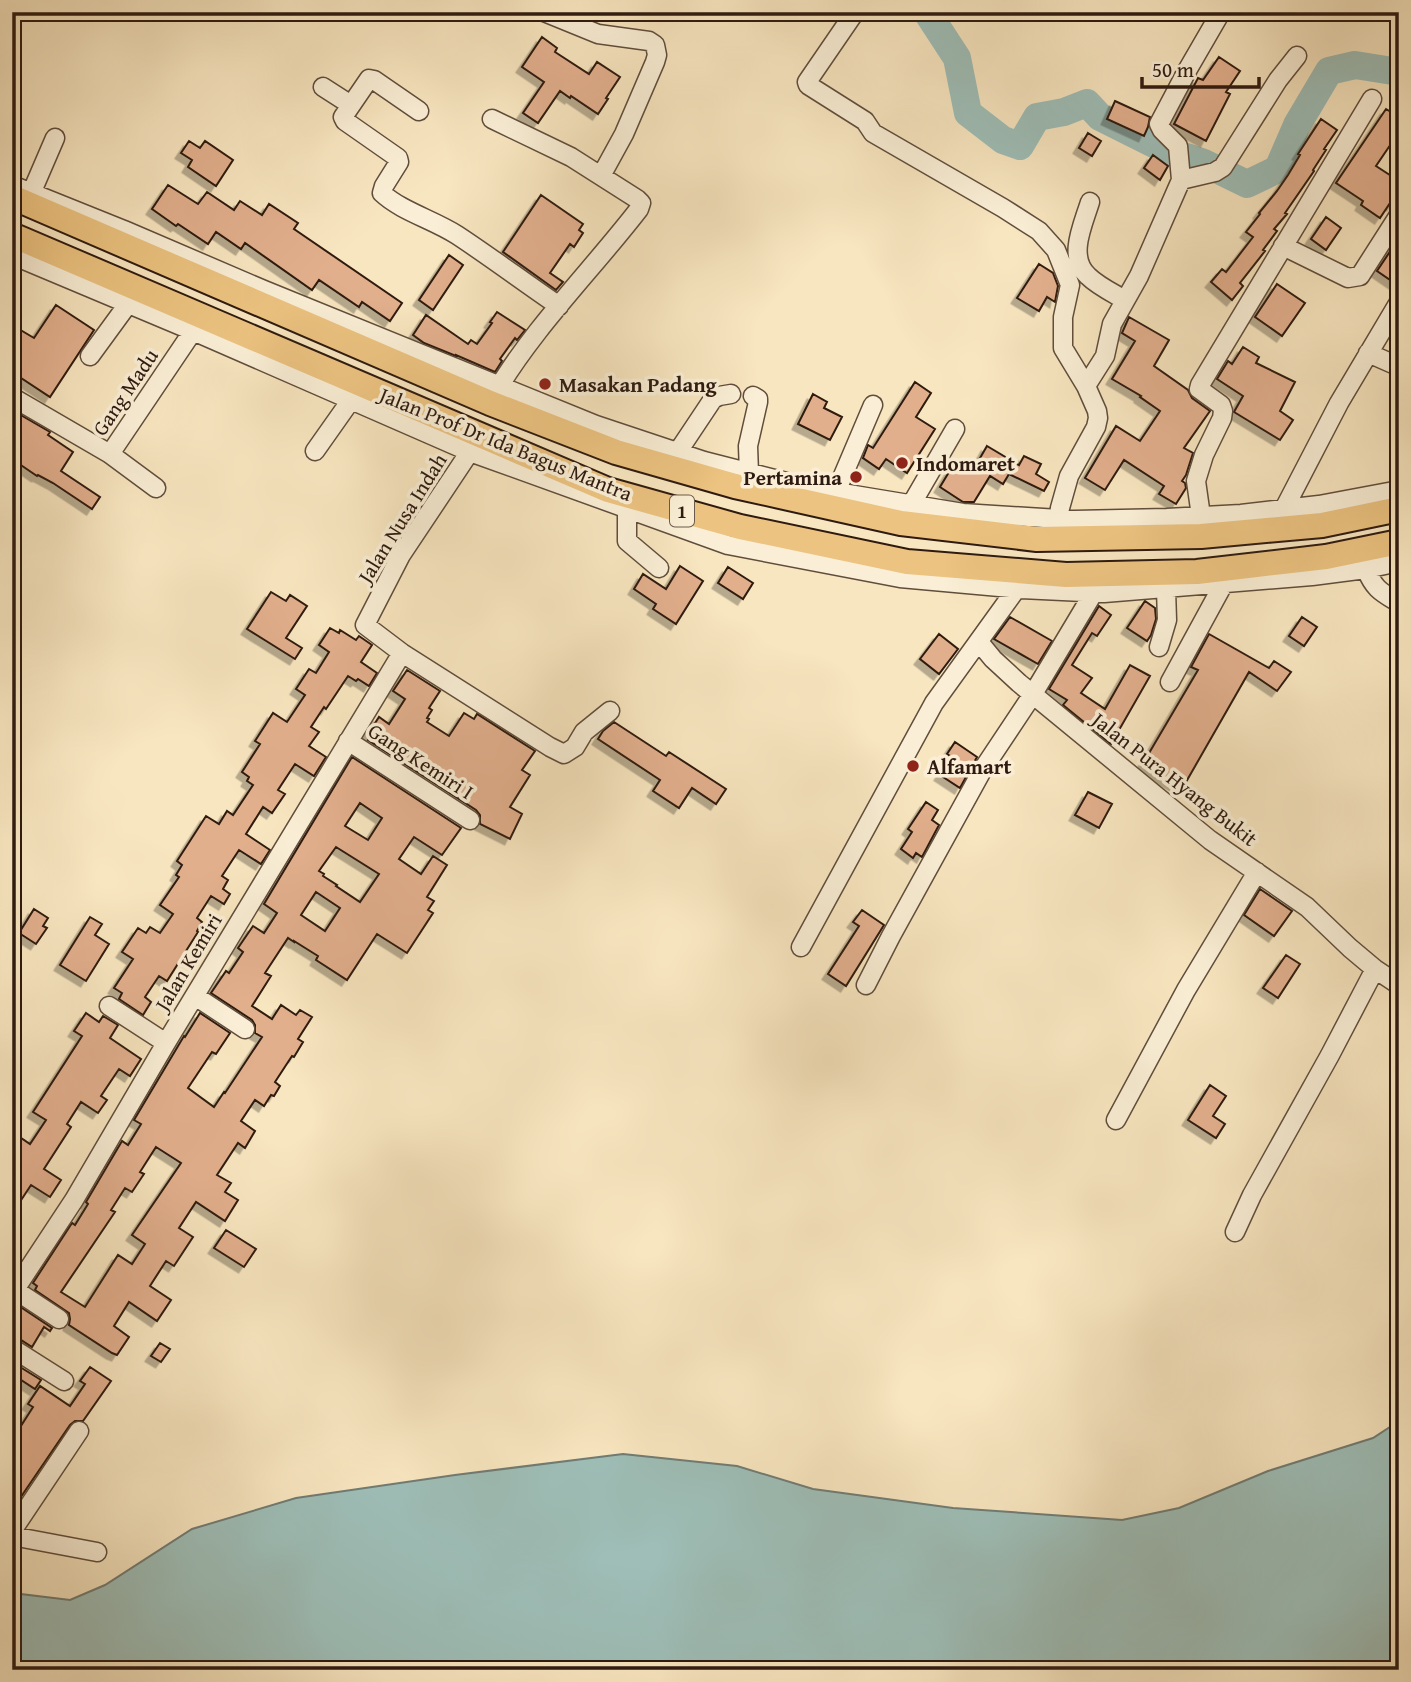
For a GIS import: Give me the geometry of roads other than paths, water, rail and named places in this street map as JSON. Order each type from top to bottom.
[{"type":"highway","name":"Jalan Prof Dr Ida Bagus Mantra","points":[[21,194],[494,395],[616,452],[672,460],[735,486],[901,523],[1037,539],[1057,529],[1201,536],[1322,525],[1399,509]]},
{"type":"highway","name":"Jalan Prof Dr Ida Bagus Mantra","points":[[12,236],[475,444],[608,490],[740,527],[907,562],[1066,575],[1197,572],[1326,557],[1399,541]]},
{"type":"street","points":[[544,12],[598,34],[649,41],[654,45],[656,62],[624,134],[601,176]]},
{"type":"street","points":[[855,12],[807,82],[808,85],[864,121],[873,133],[1039,231],[1056,250],[1070,285],[1063,317],[1063,348],[1086,386],[1098,418],[1096,427],[1069,475],[1057,529]]},
{"type":"street","points":[[1086,386],[1105,356],[1112,324],[1139,276],[1181,175],[1178,146],[1158,124],[1221,12]]},
{"type":"street","points":[[1181,175],[1219,169],[1297,56]]},
{"type":"street","points":[[419,111],[372,79],[367,81],[343,119],[399,160],[382,190],[384,195],[415,215],[432,220],[457,235],[559,306]]},
{"type":"street","points":[[323,88],[351,105]]},
{"type":"street","points":[[1201,516],[1196,481],[1223,411],[1221,405],[1199,390],[1199,387],[1372,99]]},
{"type":"street","points":[[492,119],[571,157],[641,203],[611,246],[542,326],[494,395]]},
{"type":"street","points":[[21,194],[55,138]]},
{"type":"street","points":[[1090,202],[1077,244],[1079,265],[1088,276],[1125,300]]},
{"type":"street","points":[[1283,246],[1348,278],[1360,276],[1399,215]]},
{"type":"street","points":[[12,255],[351,400],[475,444],[627,509],[728,545],[900,578],[1094,592],[1166,589],[1312,576],[1399,562]]},
{"type":"street","points":[[90,356],[128,304]]},
{"type":"street","points":[[1284,509],[1339,403],[1368,353],[1396,313]]},
{"type":"street","name":"Gang Madu","points":[[12,397],[110,454],[193,331]]},
{"type":"street","points":[[1368,353],[1391,364],[1399,357]]},
{"type":"street","points":[[731,394],[713,399],[672,460],[749,473],[806,487],[1057,529],[1088,520],[1201,516],[1284,509],[1399,490]]},
{"type":"street","points":[[749,473],[748,446],[758,402],[753,396]]},
{"type":"street","points":[[315,451],[351,400]]},
{"type":"street","points":[[836,492],[873,405]]},
{"type":"street","points":[[911,505],[955,429]]},
{"type":"street","name":"Jalan Nusa Indah","points":[[402,653],[365,625],[401,555],[475,444]]},
{"type":"street","points":[[110,454],[156,488]]},
{"type":"street","points":[[627,509],[626,538],[659,568]]},
{"type":"street","points":[[1366,569],[1374,586],[1399,603]]},
{"type":"street","points":[[1170,682],[1224,583]]},
{"type":"street","points":[[801,947],[934,703],[1017,588]]},
{"type":"street","points":[[1159,647],[1167,620],[1166,589]]},
{"type":"street","points":[[866,985],[966,799],[1094,592]]},
{"type":"street","name":"Jalan Pura Hyang Bukit","points":[[979,642],[993,659],[1033,694],[1210,839],[1307,907],[1375,969],[1399,985]]},
{"type":"street","points":[[402,653],[564,754],[575,747],[584,732],[610,711]]},
{"type":"street","name":"Jalan Kemiri","points":[[13,1290],[74,1200],[402,653]]},
{"type":"street","name":"Gang Kemiri I","points":[[348,741],[470,820]]},
{"type":"street","points":[[1116,1120],[1186,990],[1257,872]]},
{"type":"street","points":[[1236,1232],[1252,1195],[1375,969]]},
{"type":"street","points":[[195,996],[245,1029]]},
{"type":"street","points":[[109,1006],[166,1043]]},
{"type":"street","points":[[13,1290],[59,1319]]},
{"type":"street","points":[[12,1348],[64,1381]]},
{"type":"street","points":[[79,1431],[12,1534],[97,1552]]},
{"type":"water","points":[[1399,1421],[1399,1670],[12,1670],[12,1593],[70,1600],[105,1585],[192,1529],[296,1498],[623,1454],[737,1466],[813,1489],[953,1508],[1122,1520],[1179,1508],[1268,1471],[1373,1438]]},
{"type":"waterway","points":[[927,12],[957,58],[968,113],[1003,140],[1020,146],[1037,117],[1064,112],[1087,103],[1100,117],[1166,150],[1204,163],[1247,184],[1278,169],[1297,125],[1329,71],[1355,65],[1399,72]]},
{"type":"place","name":"Masakan Padang","points":[[545,384]]},
{"type":"place","name":"Indomaret","points":[[902,463]]},
{"type":"place","name":"Pertamina","points":[[856,477]]},
{"type":"place","name":"Alfamart","points":[[913,766]]}]
